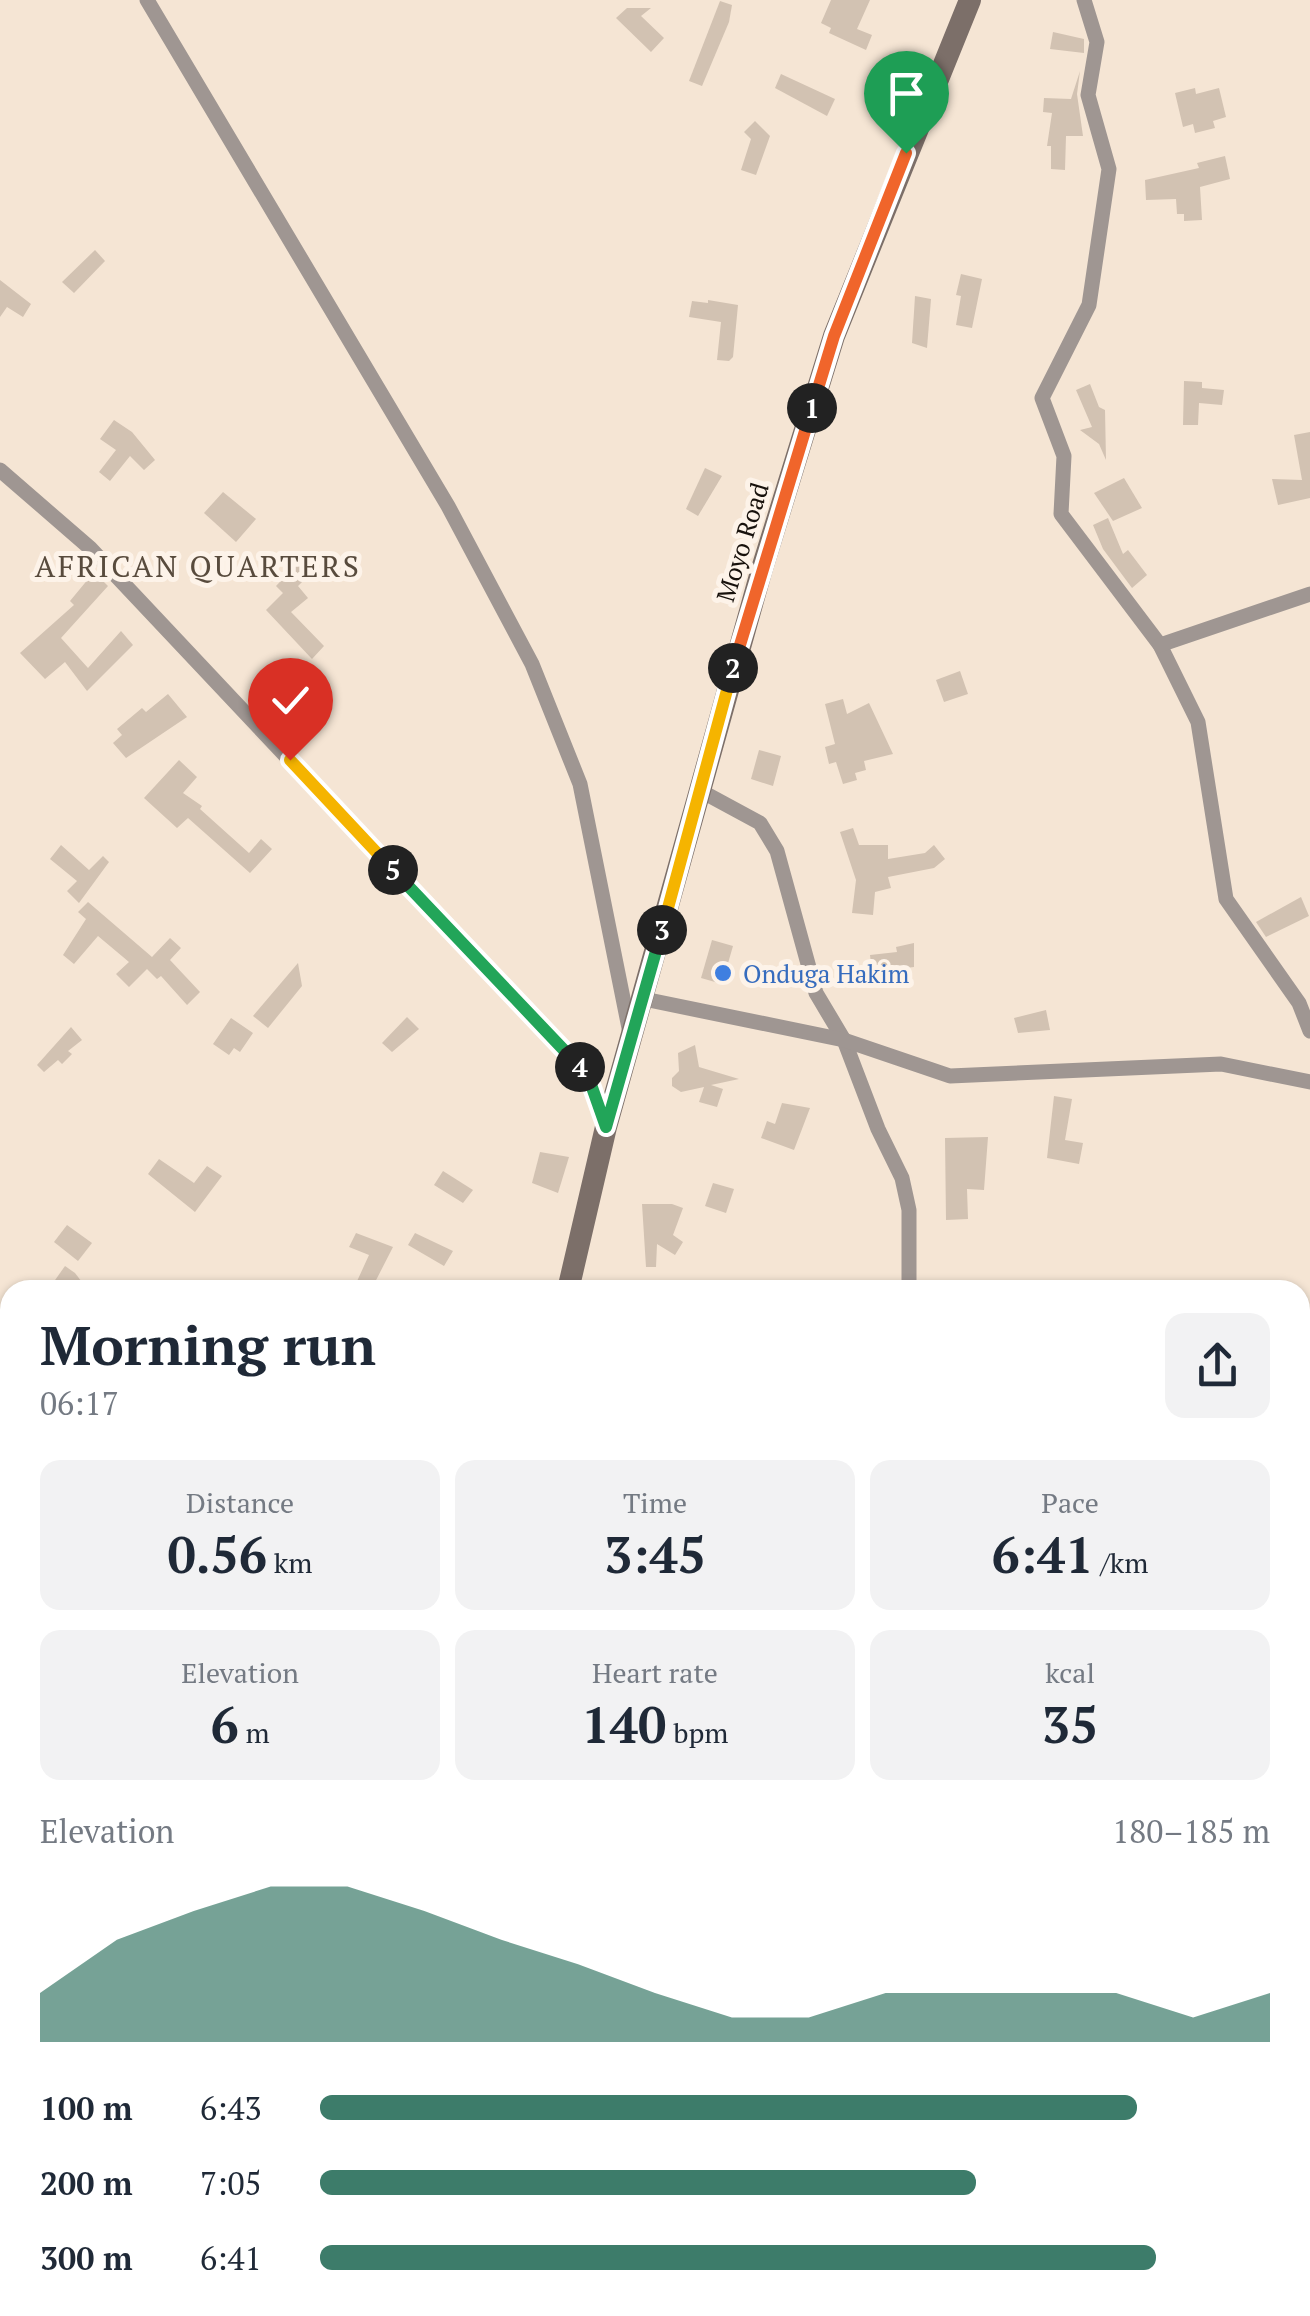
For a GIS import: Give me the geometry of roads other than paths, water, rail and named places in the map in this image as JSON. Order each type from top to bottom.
[{"type":"main road","name":"Moyo Road","points":[[570,1280],[606,1127],[699,790],[834,336],[970,0]]},
{"type":"street","points":[[147,0],[448,506],[532,664],[580,784],[632,1042]]},
{"type":"street","points":[[1084,0],[1097,42],[1088,96],[1108,170],[1089,306],[1042,398],[1064,456],[1061,514],[1160,645],[1198,722],[1226,900],[1298,1003],[1310,1031]]},
{"type":"street","points":[[0,470],[90,548],[588,1076],[606,1127]]},
{"type":"street","points":[[1160,645],[1310,594]]},
{"type":"street","points":[[699,790],[760,823],[777,851],[816,993],[844,1040],[878,1129],[902,1178],[909,1210],[909,1280]]},
{"type":"street","points":[[644,999],[844,1040],[950,1076],[1220,1064],[1310,1082]]},
{"type":"place","name":"Onduga Hakim","points":[[723,973]]},
{"type":"district","name":"AFRICAN QUARTERS","points":[[198,566]]}]
